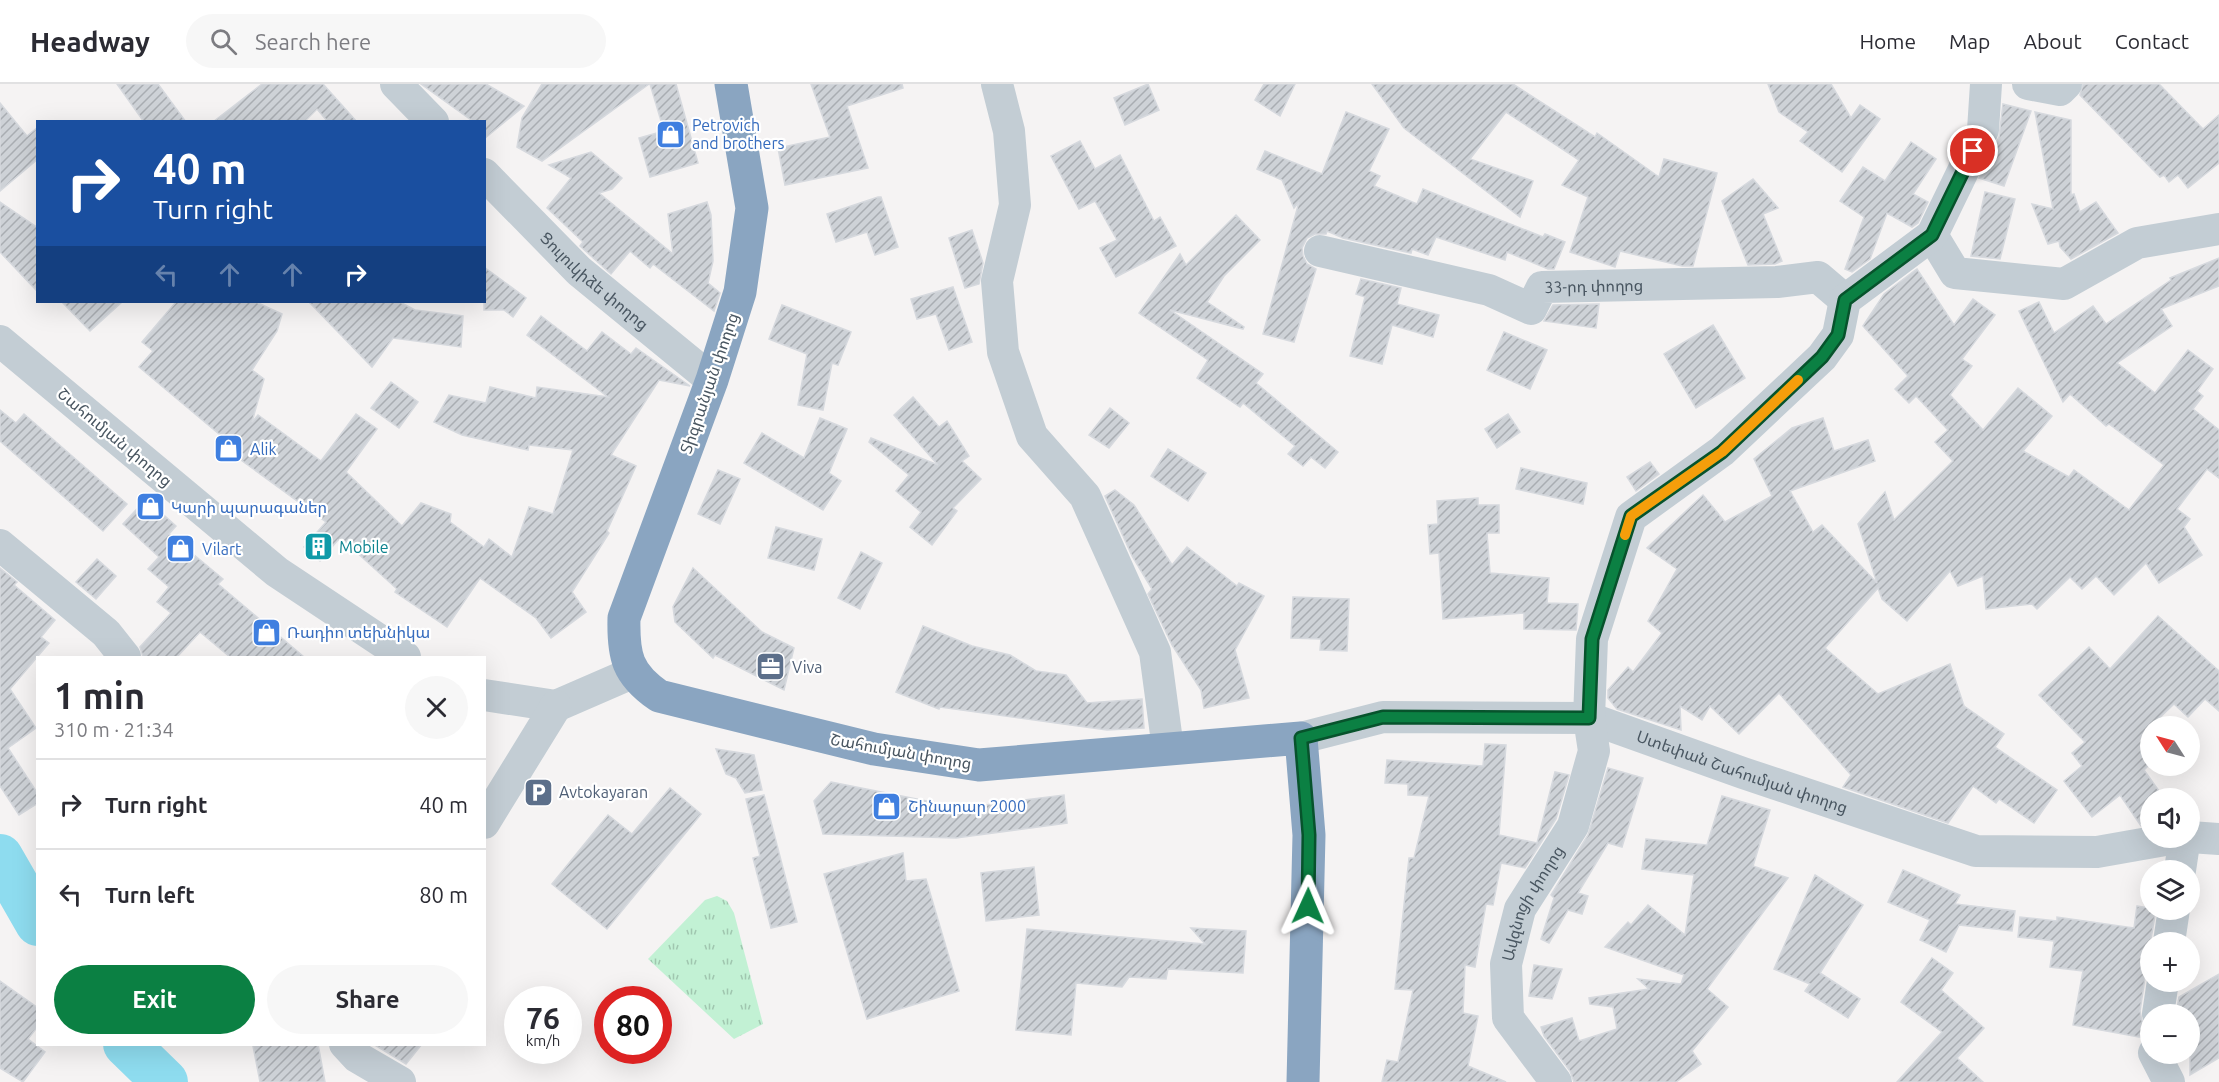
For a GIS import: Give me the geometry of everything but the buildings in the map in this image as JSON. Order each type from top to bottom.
[{"type":"highway","name":"Տիգրանյան փողոց","points":[[632,673],[623,647],[624,618],[712,380],[740,292],[752,208],[731,84]]},
{"type":"highway","name":"Շահումյան փողոց","points":[[632,673],[659,696],[874,749],[979,765],[1301,738]]},
{"type":"highway","points":[[1301,738],[1309,835],[1304,1082]]},
{"type":"street","points":[[396,84],[431,120]]},
{"type":"street","points":[[996,84],[1009,131],[1015,206],[997,281],[1003,352],[1032,436],[1085,495],[1155,652],[1168,748]]},
{"type":"street","points":[[1845,300],[1932,235],[1983,130],[1986,84]]},
{"type":"street","points":[[2028,84],[2063,87]]},
{"type":"street","name":"Ցուլուկիձե փողոց","points":[[486,176],[579,271],[712,380]]},
{"type":"street","points":[[1932,235],[1955,273],[2064,284],[2137,243],[2219,229]]},
{"type":"street","name":"33-րդ փողոց","points":[[1320,250],[1489,290],[1531,309],[1542,286],[1777,282],[1818,277],[1845,300]]},
{"type":"street","name":"Ավզնոցի փողոց","points":[[1556,1082],[1508,1018],[1506,964],[1520,909],[1573,826],[1594,752],[1589,718],[1592,639],[1631,516],[1722,452],[1822,357],[1838,335],[1845,300]]},
{"type":"street","name":"Շահումյան փողոց","points":[[0,341],[277,572],[403,656]]},
{"type":"street","points":[[0,545],[106,633],[124,656]]},
{"type":"street","points":[[486,695],[556,706],[632,673]]},
{"type":"street","points":[[486,820],[556,706]]},
{"type":"street","name":"Ստեփան Շահումյան փողոց","points":[[1301,738],[1383,717],[1589,718],[1743,773],[1976,851],[2097,852],[2140,844]]},
{"type":"street","points":[[2200,838],[2219,839]]},
{"type":"street","points":[[347,1046],[357,1057],[400,1082]]},
{"type":"street","points":[[2160,1064],[2169,1082]]},
{"type":"green space","points":[[717,896],[727,901],[734,913],[763,1024],[734,1039],[648,959],[705,900]]},
{"type":"waterway","points":[[0,857],[36,920]]},
{"type":"waterway","points":[[128,1046],[165,1082]]},
{"type":"slow traffic","points":[[1625,535],[1631,516],[1722,452],[1798,380]]},
{"type":"place","name":"Petrovich and brothers","points":[[671,134]]},
{"type":"place","name":"Alik","points":[[229,449]]},
{"type":"place","name":"Կարի պարագաներ","points":[[150,507]]},
{"type":"place","name":"Mobile","points":[[318,547]]},
{"type":"place","name":"Vilart","points":[[181,549]]},
{"type":"place","name":"Ռադիո տեխնիկա","points":[[266,632]]},
{"type":"place","name":"Viva","points":[[771,667]]},
{"type":"place","name":"Avtokayaran","points":[[538,792]]},
{"type":"place","name":"Շինարար 2000","points":[[887,806]]},
{"type":"route","points":[[1308,906],[1309,835],[1301,738],[1383,717],[1589,718],[1592,639],[1631,516],[1722,452],[1822,357],[1838,335],[1845,300],[1932,235],[1973,151]]}]
